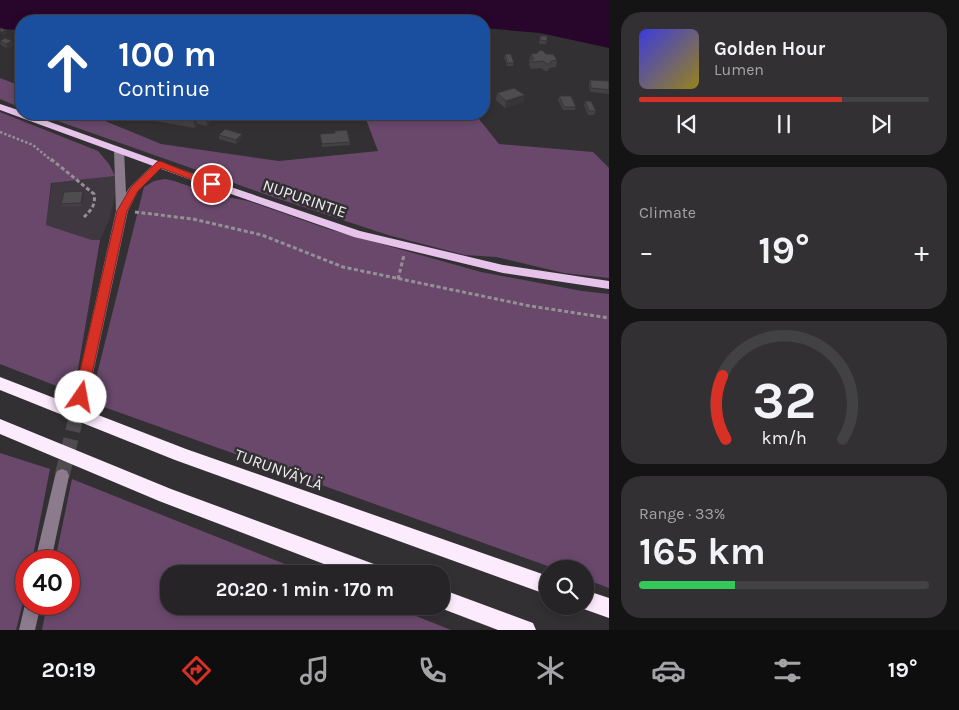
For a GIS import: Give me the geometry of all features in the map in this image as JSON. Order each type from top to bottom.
[{"type":"highway","name":"TURUNVÄYLÄ","points":[[0,382],[181,455],[539,583]]},
{"type":"highway","points":[[0,426],[165,496],[351,565]]},
{"type":"highway","points":[[450,601],[526,630]]},
{"type":"highway","points":[[594,603],[609,608]]},
{"type":"main road","name":"NUPURINTIE","points":[[0,107],[15,112]]},
{"type":"main road","name":"NUPURINTIE","points":[[36,120],[212,184],[358,234],[503,268],[609,285]]},
{"type":"street","points":[[81,397],[122,211],[119,150]]},
{"type":"street","points":[[122,211],[134,189],[160,164]]},
{"type":"street","points":[[45,550],[62,476]]},
{"type":"street","points":[[27,630],[30,615]]},
{"type":"path","points":[[0,132],[33,145],[94,194],[95,201],[92,209],[84,217]]},
{"type":"path","points":[[122,211],[193,219],[254,233],[343,267],[530,306],[609,318]]},
{"type":"path","points":[[398,279],[407,246]]},
{"type":"shaded area","points":[[0,0],[609,0],[609,48],[540,33],[490,29],[490,15],[15,15],[15,30],[0,29]]},
{"type":"shaded area","points":[[0,78],[15,84],[15,105],[0,99]]},
{"type":"shaded area","points":[[0,112],[15,118],[15,120],[20,120],[98,151],[109,164],[115,176],[51,183],[46,225],[92,240],[100,240],[78,369],[72,392],[0,364]]},
{"type":"shaded area","points":[[55,120],[103,120],[161,144],[279,161],[378,151],[366,120],[480,120],[499,144],[593,152],[609,168],[609,278],[564,273],[496,257],[465,255],[388,235],[273,197]]},
{"type":"shaded area","points":[[115,176],[116,192],[109,220],[100,240],[92,240],[46,225],[52,183]]},
{"type":"shaded area","points":[[165,179],[212,194],[248,201],[328,229],[481,272],[582,291],[609,294],[609,588],[594,582],[594,560],[539,560],[539,563],[90,402],[144,187],[154,181]]},
{"type":"shaded area","points":[[0,453],[50,469],[34,550],[15,550],[15,615],[20,615],[16,630],[0,630]]},
{"type":"shaded area","points":[[72,479],[287,565],[160,565],[160,615],[414,615],[451,630],[42,630],[45,615],[80,615],[80,550],[57,550]]},
{"type":"building","points":[[540,36],[547,36],[547,41],[540,40]]},
{"type":"building","points":[[5,38],[12,41],[6,44],[0,41]]},
{"type":"building","points":[[542,50],[546,54],[553,54],[557,60],[551,61],[550,64],[543,61],[533,62],[531,59],[534,59],[531,54]]},
{"type":"building","points":[[505,54],[511,54],[514,63],[507,63]]},
{"type":"building","points":[[590,80],[609,81],[609,90],[591,88]]},
{"type":"building","points":[[514,88],[525,95],[506,101],[497,93]]},
{"type":"building","points":[[559,96],[571,96],[576,107],[564,107]]},
{"type":"building","points":[[585,101],[591,101],[596,111],[589,111]]},
{"type":"building","points":[[225,129],[242,134],[236,140],[219,135]]},
{"type":"building","points":[[347,130],[350,142],[322,144],[320,134]]},
{"type":"building","points":[[83,191],[81,203],[61,204],[64,192]]},
{"type":"tunnel","points":[[62,476],[81,397]]},
{"type":"route","points":[[81,397],[122,211],[134,189],[160,164],[212,184]]}]
